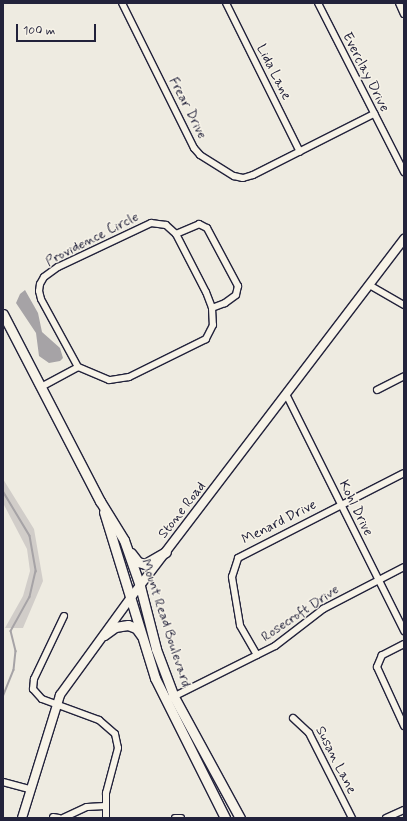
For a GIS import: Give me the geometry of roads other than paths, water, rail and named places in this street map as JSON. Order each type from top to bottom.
[{"type":"main road","name":"Mount Read Boulevard","points":[[3,314],[100,501],[127,547],[140,586],[170,699],[225,818]]},
{"type":"main road","name":"Mount Read Boulevard","points":[[100,501],[132,596],[150,664],[240,818]]},
{"type":"main road","points":[[127,547],[138,562],[145,564],[166,552]]},
{"type":"main road","points":[[104,635],[115,627],[128,625],[136,628],[144,640]]},
{"type":"street","name":"Frear Drive","points":[[122,3],[200,155],[229,174],[244,178],[300,152],[374,114]]},
{"type":"street","name":"Lida Lane","points":[[226,3],[300,152]]},
{"type":"street","name":"Everclay Drive","points":[[318,3],[404,172]]},
{"type":"street","points":[[399,3],[404,14]]},
{"type":"street","name":"Providence Circle","points":[[78,367],[41,299],[39,292],[44,277],[58,267],[151,222],[166,225],[176,234]]},
{"type":"street","points":[[41,387],[78,367],[109,380],[129,377],[206,338],[213,325],[212,308],[176,234],[199,224],[207,228],[238,286],[236,295],[212,308]]},
{"type":"street","name":"Stone Road","points":[[22,818],[56,705],[132,596],[287,396],[404,239]]},
{"type":"street","points":[[370,286],[404,305]]},
{"type":"street","points":[[377,390],[404,376]]},
{"type":"street","name":"Kohl Drive","points":[[287,396],[404,631]]},
{"type":"street","name":"Menard Drive","points":[[257,655],[240,625],[232,577],[234,563],[242,554],[404,473]]},
{"type":"street","name":"Rosecroft Drive","points":[[170,699],[283,641],[323,609],[404,567]]},
{"type":"street","points":[[64,616],[33,686],[37,696],[56,705],[99,720],[115,734],[118,748],[104,806],[106,818]]},
{"type":"street","points":[[404,644],[382,655],[377,667],[404,726]]},
{"type":"street","name":"Susan Lane","points":[[293,718],[309,733],[352,818]]},
{"type":"street","points":[[3,782],[30,789]]},
{"type":"street","points":[[63,818],[87,807],[104,806]]},
{"type":"street","points":[[386,818],[404,810]]},
{"type":"street","points":[[175,818],[181,818]]},
{"type":"waterway","points":[[3,491],[30,536],[36,571],[30,597],[11,631],[16,651],[14,670],[3,697]]}]
